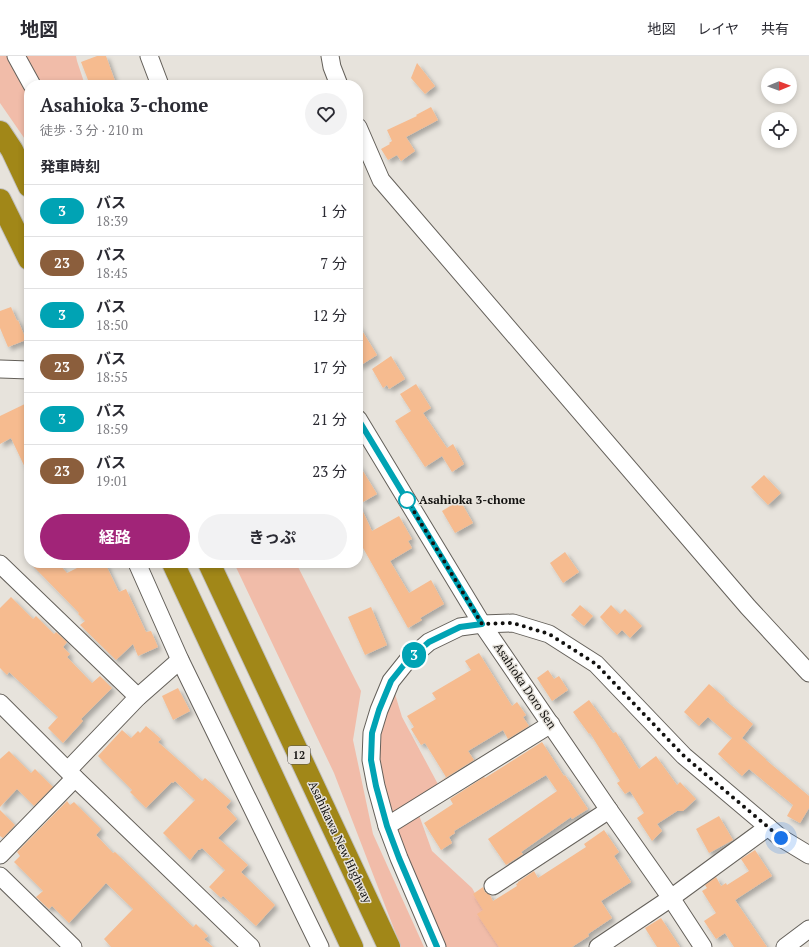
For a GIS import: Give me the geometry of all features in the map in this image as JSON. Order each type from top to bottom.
[{"type":"highway","points":[[0,132],[12,150],[24,175]]},
{"type":"highway","points":[[0,200],[24,249]]},
{"type":"highway","points":[[175,568],[352,947]]},
{"type":"highway","name":"Asahikawa New Highway","points":[[211,568],[389,947]]},
{"type":"street","points":[[16,56],[29,80]]},
{"type":"street","points":[[149,56],[158,80]]},
{"type":"street","points":[[330,56],[337,80]]},
{"type":"street","points":[[363,138],[382,180],[748,607],[809,673]]},
{"type":"street","points":[[0,369],[24,370]]},
{"type":"street","name":"Asahioka Doro Sen","points":[[363,427],[482,624],[671,898],[703,947]]},
{"type":"street","points":[[0,564],[138,697]]},
{"type":"street","points":[[139,568],[180,660],[320,947]]},
{"type":"street","points":[[437,947],[387,826],[376,786],[371,760],[372,733],[379,710],[391,681],[407,661],[429,642],[460,627],[482,624],[513,623],[549,634],[596,664],[684,756],[781,838],[809,855]]},
{"type":"street","points":[[0,855],[138,697],[180,660]]},
{"type":"street","points":[[0,703],[251,947]]},
{"type":"street","points":[[387,826],[551,724]]},
{"type":"street","points":[[493,886],[609,810]]},
{"type":"street","points":[[598,947],[671,898],[768,827]]},
{"type":"street","points":[[0,876],[73,947]]},
{"type":"street","points":[[785,947],[809,930]]},
{"type":"shaded area","points":[[0,56],[76,56],[83,80],[24,80],[24,138],[0,103]]},
{"type":"shaded area","points":[[236,568],[299,568],[361,691],[353,740],[373,834],[424,947],[401,947],[334,773]]},
{"type":"shaded area","points":[[391,681],[402,717],[440,788],[415,804],[432,851],[472,888],[505,947],[441,947],[371,760]]},
{"type":"building","points":[[97,56],[106,56],[115,80],[88,80],[81,62]]},
{"type":"building","points":[[417,63],[435,86],[425,94],[411,78]]},
{"type":"building","points":[[431,107],[438,120],[406,137],[415,151],[401,161],[397,155],[388,160],[381,149],[390,144],[389,143],[392,141],[387,130],[417,116],[416,115]]},
{"type":"building","points":[[11,307],[24,335],[24,341],[8,347],[0,328],[0,311]]},
{"type":"building","points":[[363,332],[377,355],[363,364]]},
{"type":"building","points":[[391,356],[405,379],[389,389],[387,385],[383,388],[372,369]]},
{"type":"building","points":[[416,384],[431,408],[423,413],[447,448],[453,444],[464,464],[452,472],[442,456],[425,467],[395,421],[411,411],[400,394]]},
{"type":"building","points":[[24,404],[24,465],[11,438],[0,444],[0,416]]},
{"type":"building","points":[[363,471],[377,494],[363,502]]},
{"type":"building","points":[[764,475],[781,493],[768,505],[751,487]]},
{"type":"building","points":[[460,500],[473,523],[455,533],[442,511]]},
{"type":"building","points":[[363,512],[372,531],[399,516],[412,539],[408,541],[412,548],[390,561],[409,593],[431,580],[444,604],[420,618],[422,620],[408,628],[363,548]]},
{"type":"building","points":[[565,552],[579,572],[563,583],[550,563]]},
{"type":"building","points":[[35,568],[62,568],[67,573],[77,568],[107,568],[119,592],[126,589],[146,632],[151,631],[158,647],[138,656],[133,644],[116,660],[80,625],[85,621],[78,614],[79,613]]},
{"type":"building","points":[[11,597],[33,619],[36,616],[54,634],[56,632],[67,642],[63,647],[70,654],[67,657],[92,683],[100,676],[112,688],[81,719],[83,721],[63,743],[48,728],[58,717],[9,672],[7,675],[0,668],[0,608]]},
{"type":"building","points":[[580,605],[593,616],[584,626],[571,615]]},
{"type":"building","points":[[611,605],[620,614],[625,609],[642,626],[630,638],[622,630],[617,635],[600,617]]},
{"type":"building","points":[[371,607],[387,645],[365,655],[348,617]]},
{"type":"building","points":[[479,653],[512,706],[517,702],[526,715],[523,717],[529,726],[508,739],[503,730],[468,751],[474,760],[439,782],[446,777],[425,743],[421,745],[411,729],[414,727],[407,716],[436,699],[432,693],[471,670],[465,661]]},
{"type":"building","points":[[548,670],[554,679],[559,676],[568,690],[552,701],[537,678]]},
{"type":"building","points":[[709,684],[753,724],[742,738],[809,796],[809,808],[800,823],[787,816],[793,805],[749,769],[742,776],[718,754],[732,738],[708,717],[699,726],[684,712]]},
{"type":"building","points":[[178,688],[190,711],[173,720],[162,696]]},
{"type":"building","points":[[589,700],[613,733],[616,732],[639,769],[656,756],[677,785],[680,782],[696,799],[683,811],[677,811],[657,824],[662,831],[652,841],[637,818],[644,813],[630,791],[625,794],[617,783],[620,781],[590,733],[589,734],[573,712]]},
{"type":"building","points":[[146,726],[161,739],[158,742],[202,781],[205,778],[231,801],[226,807],[237,819],[218,838],[248,865],[241,872],[275,905],[256,926],[223,896],[221,898],[209,887],[225,870],[202,848],[198,850],[190,860],[163,833],[195,800],[175,781],[173,783],[172,782],[146,808],[130,792],[132,790],[98,756],[122,730],[131,738],[138,731],[140,733]]},
{"type":"building","points":[[542,742],[588,809],[572,819],[571,817],[521,852],[523,854],[506,865],[488,839],[557,791],[546,775],[454,831],[455,833],[449,837],[452,843],[441,850],[424,823],[453,804],[450,799]]},
{"type":"building","points":[[9,751],[31,773],[35,769],[53,787],[34,806],[17,789],[0,807],[0,759]]},
{"type":"building","points":[[67,801],[70,805],[74,802],[101,829],[96,835],[113,853],[115,852],[193,927],[196,924],[208,936],[204,939],[213,947],[111,947],[104,939],[133,909],[106,883],[69,923],[52,906],[49,909],[36,897],[43,891],[14,862],[20,856],[17,852]]},
{"type":"building","points":[[0,810],[15,825],[3,838],[0,836]]},
{"type":"building","points":[[719,816],[733,840],[709,853],[696,829]]},
{"type":"building","points":[[604,830],[619,852],[614,856],[631,882],[601,901],[612,918],[572,947],[499,947],[477,914],[483,910],[473,894],[483,887],[485,892],[490,895],[493,901],[517,886],[516,884],[518,882],[534,871],[538,878],[586,847],[584,844]]},
{"type":"building","points":[[755,850],[772,876],[735,900],[767,947],[734,947],[725,933],[716,939],[704,921],[716,913],[702,891],[707,888],[705,885],[716,877],[721,886],[726,883],[727,885],[749,871],[741,859]]},
{"type":"building","points":[[661,918],[680,947],[657,947],[645,928]]},
{"type":"bus line","name":"3","points":[[363,427],[482,624],[460,627],[429,642],[407,661],[391,681],[379,710],[372,733],[371,760],[376,786],[387,826],[437,947]]},
{"type":"place","name":"Asahioka 3-chome","points":[[407,500]]},
{"type":"route","points":[[407,500],[482,624],[513,623],[549,634],[596,664],[684,756],[781,838]]}]
